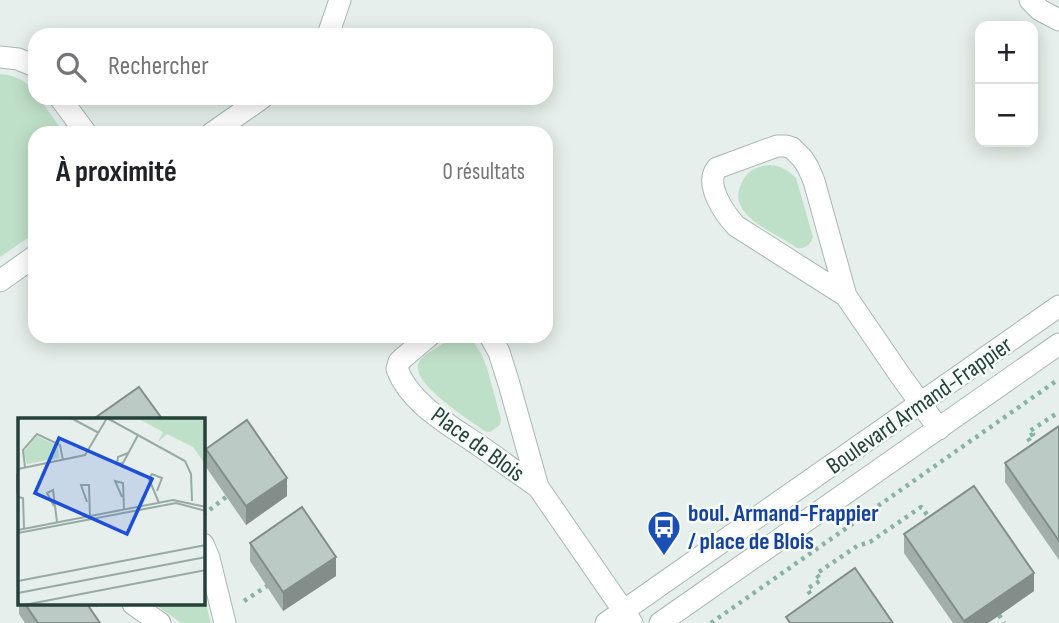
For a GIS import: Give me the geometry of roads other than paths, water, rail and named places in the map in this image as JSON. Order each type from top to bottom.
[{"type":"street","points":[[330,28],[340,0]]},
{"type":"street","points":[[1030,0],[1040,10],[1059,20]]},
{"type":"street","points":[[0,57],[28,63]]},
{"type":"street","points":[[65,105],[81,126]]},
{"type":"street","points":[[222,126],[252,105]]},
{"type":"street","points":[[846,296],[736,226],[727,216],[713,186],[712,173],[717,168],[778,146],[786,146],[796,151],[814,181],[846,296],[939,429]]},
{"type":"street","points":[[0,281],[28,261]]},
{"type":"street","name":"Boulevard Armand-Frappier","points":[[606,623],[628,617],[1059,306]]},
{"type":"street","name":"Place de Blois","points":[[421,343],[399,362],[397,369],[419,400],[435,416],[538,487]]},
{"type":"street","name":"Place de Blois","points":[[494,343],[509,384],[538,487],[628,617]]},
{"type":"street","name":"Boulevard Armand-Frappier","points":[[660,623],[1059,344]]},
{"type":"street","points":[[205,549],[225,623]]},
{"type":"street","points":[[136,606],[160,623]]},
{"type":"place","name":"boul. Armand-Frappier / place de Blois","points":[[664,557]]}]
